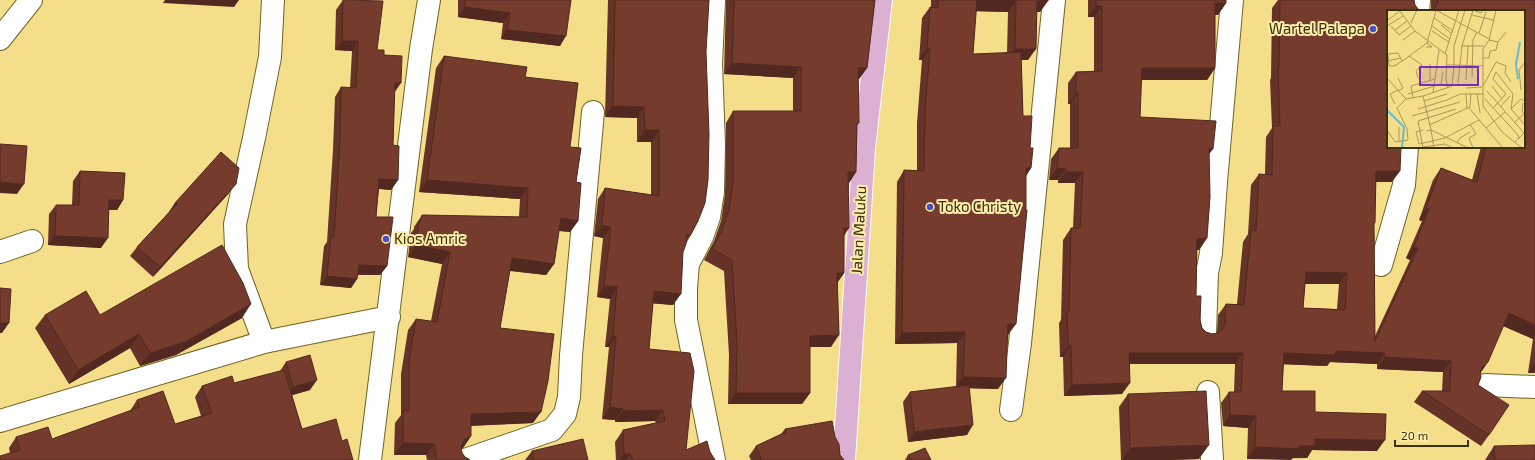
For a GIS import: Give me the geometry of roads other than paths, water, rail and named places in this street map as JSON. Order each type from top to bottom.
[{"type":"main road","name":"Jalan Maluku","points":[[844,460],[864,148],[881,0]]},
{"type":"street","points":[[0,39],[31,0]]},
{"type":"street","points":[[264,342],[237,269],[235,224],[270,57],[273,0]]},
{"type":"street","points":[[370,460],[389,317],[421,49],[429,0]]},
{"type":"street","points":[[714,0],[711,64],[714,145],[713,192],[709,217],[698,248],[688,264],[686,288],[686,320],[714,460]]},
{"type":"street","points":[[1011,410],[1023,312],[1054,0]]},
{"type":"street","points":[[1205,333],[1207,273],[1211,253],[1232,0]]},
{"type":"street","points":[[1418,10],[1419,0]]},
{"type":"street","points":[[465,460],[552,430],[565,414],[569,397],[571,355],[593,112]]},
{"type":"street","points":[[1381,265],[1404,185],[1407,148]]},
{"type":"street","points":[[0,252],[32,241]]},
{"type":"street","points":[[0,421],[264,342],[389,317]]},
{"type":"street","points":[[1485,385],[1535,387]]},
{"type":"street","points":[[1208,392],[1212,460]]},
{"type":"place","name":"Wartel Palapa","points":[[1373,29]]},
{"type":"place","name":"Toko Christy","points":[[930,207]]},
{"type":"place","name":"Kios Amric","points":[[386,239]]}]
